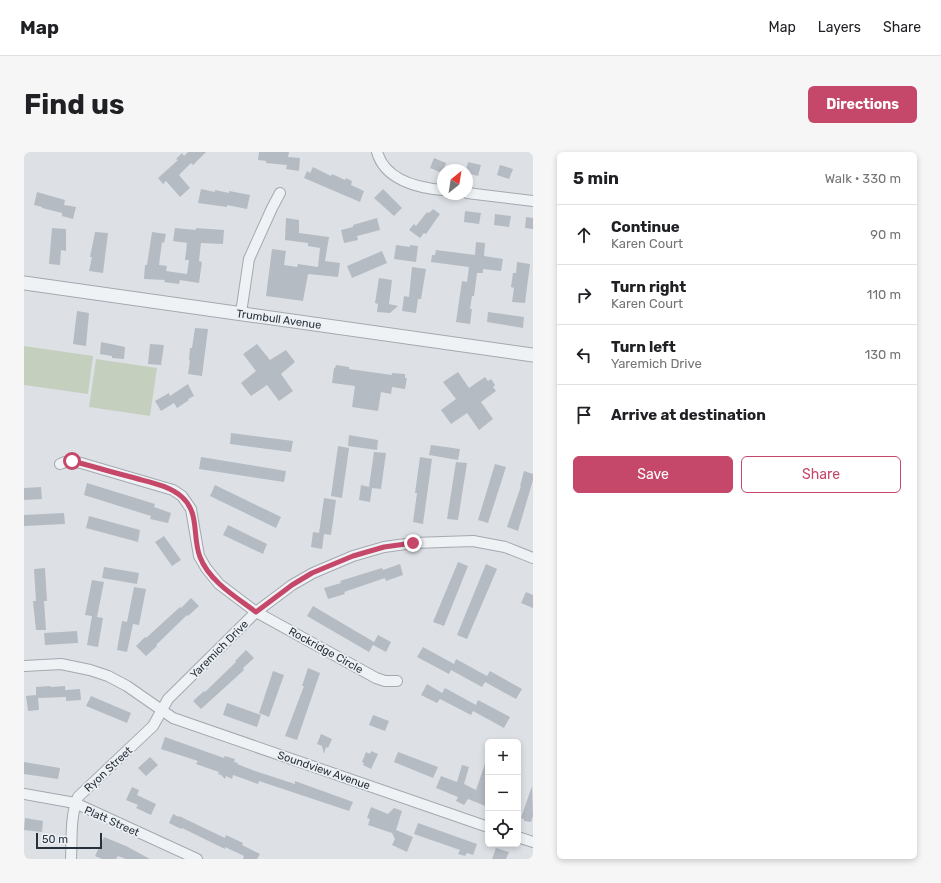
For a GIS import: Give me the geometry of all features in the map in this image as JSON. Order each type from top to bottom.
[{"type":"street","points":[[377,152],[385,166],[393,175],[417,186],[437,189]]},
{"type":"street","points":[[241,313],[249,259],[280,193]]},
{"type":"street","points":[[473,194],[533,201]]},
{"type":"street","name":"Trumbull Avenue","points":[[24,283],[533,355]]},
{"type":"street","name":"Rockridge Circle","points":[[60,464],[72,461],[167,488],[182,496],[193,515],[199,556],[206,568],[219,584],[256,612],[376,678],[385,682],[397,681]]},
{"type":"street","name":"Yaremich Drive","points":[[162,711],[168,699],[256,612],[292,585],[312,573],[353,556],[384,547],[413,543],[473,541],[505,548],[533,558]]},
{"type":"street","name":"Soundview Avenue","points":[[24,666],[61,664],[90,670],[108,676],[127,686],[173,718],[485,826]]},
{"type":"street","name":"Ryon Street","points":[[75,803],[78,797],[153,726],[162,711]]},
{"type":"street","name":"Platt Street","points":[[24,794],[75,803],[197,859]]},
{"type":"street","points":[[71,859],[72,817],[75,803]]},
{"type":"street","points":[[521,838],[533,842]]},
{"type":"green space","points":[[24,346],[93,356],[88,394],[24,385]]},
{"type":"green space","points":[[96,359],[157,368],[150,416],[89,407]]},
{"type":"building","points":[[188,152],[206,152],[193,165],[191,163],[179,175],[190,188],[180,197],[166,181],[163,184],[158,178],[178,160],[176,159],[182,153],[184,156]]},
{"type":"building","points":[[259,152],[289,152],[288,157],[300,158],[299,171],[286,169],[287,165],[266,163],[266,161],[258,160]]},
{"type":"building","points":[[434,158],[446,163],[437,164],[437,171],[430,168]]},
{"type":"building","points":[[468,162],[481,165],[478,176],[473,175],[473,164],[468,164]]},
{"type":"building","points":[[500,165],[513,169],[509,179],[497,175]]},
{"type":"building","points":[[313,167],[331,176],[332,174],[345,180],[346,178],[352,181],[351,185],[364,191],[360,202],[304,178],[307,171],[310,173]]},
{"type":"building","points":[[201,189],[229,193],[229,191],[250,195],[247,209],[227,205],[227,207],[198,203]]},
{"type":"building","points":[[383,189],[402,208],[394,216],[374,198]]},
{"type":"building","points":[[37,192],[65,200],[64,205],[76,207],[73,219],[62,216],[62,213],[34,205]]},
{"type":"building","points":[[433,209],[440,214],[426,234],[424,233],[420,238],[409,230],[414,224],[416,226],[427,212],[429,213]]},
{"type":"building","points":[[465,211],[481,213],[479,224],[464,222]]},
{"type":"building","points":[[495,214],[511,216],[509,227],[494,225]]},
{"type":"building","points":[[526,217],[533,218],[533,229],[525,228]]},
{"type":"building","points":[[286,218],[299,220],[299,233],[329,237],[325,261],[340,263],[338,277],[308,274],[303,301],[266,296],[272,249],[286,251],[284,265],[297,267],[298,264],[318,267],[320,248],[308,246],[308,243],[285,240]]},
{"type":"building","points":[[377,218],[380,230],[357,236],[358,240],[344,243],[341,230]]},
{"type":"building","points":[[52,228],[66,229],[66,251],[61,250],[60,265],[49,264]]},
{"type":"building","points":[[175,228],[224,230],[223,244],[201,243],[199,261],[202,262],[199,283],[180,280],[179,284],[164,282],[165,280],[144,279],[145,265],[147,265],[152,232],[166,234],[164,243],[162,242],[159,265],[167,266],[166,271],[187,274],[189,260],[185,260],[187,243],[173,241]]},
{"type":"building","points":[[95,232],[108,233],[103,273],[89,271]]},
{"type":"building","points":[[476,242],[485,243],[484,256],[503,259],[501,271],[483,269],[483,273],[477,273],[474,296],[472,296],[470,309],[472,309],[470,324],[456,322],[462,281],[467,282],[469,267],[431,262],[432,255],[435,255],[436,250],[475,255]]},
{"type":"building","points":[[396,245],[410,247],[410,245],[418,246],[416,262],[394,259]]},
{"type":"building","points":[[382,251],[387,263],[352,278],[347,266]]},
{"type":"building","points":[[517,262],[530,264],[525,303],[512,302],[514,288],[511,287],[513,273],[516,273]]},
{"type":"building","points":[[412,267],[426,269],[421,299],[418,299],[416,313],[402,311],[404,296],[409,297]]},
{"type":"building","points":[[379,278],[392,280],[389,304],[398,306],[390,313],[377,312],[378,304],[375,303]]},
{"type":"building","points":[[77,311],[89,313],[86,346],[73,344]]},
{"type":"building","points":[[488,312],[524,317],[523,328],[487,322]]},
{"type":"building","points":[[195,328],[208,329],[202,376],[188,374],[190,348],[192,348]]},
{"type":"building","points":[[101,342],[125,347],[124,359],[112,358],[112,356],[100,354]]},
{"type":"building","points":[[150,344],[164,345],[161,365],[148,364]]},
{"type":"building","points":[[257,344],[270,360],[286,350],[295,362],[281,374],[293,391],[279,401],[267,385],[251,396],[241,383],[256,371],[243,354]]},
{"type":"building","points":[[336,365],[349,367],[349,369],[392,375],[392,373],[405,374],[405,378],[407,378],[405,389],[392,387],[391,394],[381,392],[378,411],[352,407],[355,386],[332,383],[334,368]]},
{"type":"building","points":[[458,372],[469,388],[485,377],[488,381],[491,379],[495,385],[493,387],[496,391],[481,402],[493,419],[479,430],[467,413],[451,424],[441,410],[456,399],[443,382]]},
{"type":"building","points":[[188,384],[194,396],[177,408],[174,403],[161,411],[155,401],[169,393],[170,396]]},
{"type":"building","points":[[231,433],[293,441],[291,452],[230,444]]},
{"type":"building","points":[[349,435],[378,440],[377,450],[348,446]]},
{"type":"building","points":[[431,445],[460,449],[458,460],[429,455]]},
{"type":"building","points":[[338,446],[349,448],[342,498],[331,496]]},
{"type":"building","points":[[374,452],[386,453],[381,489],[372,488],[370,502],[359,500],[361,485],[369,487]]},
{"type":"building","points":[[201,457],[286,471],[284,482],[199,469]]},
{"type":"building","points":[[420,457],[432,459],[423,524],[413,522]]},
{"type":"building","points":[[456,462],[467,463],[458,520],[447,519]]},
{"type":"building","points":[[495,464],[506,467],[488,523],[478,520]]},
{"type":"building","points":[[524,471],[533,474],[533,480],[518,531],[507,527],[521,486]]},
{"type":"building","points":[[87,483],[155,504],[154,507],[171,513],[168,523],[150,519],[151,516],[84,495]]},
{"type":"building","points":[[215,485],[281,517],[276,528],[210,496]]},
{"type":"building","points":[[41,487],[42,499],[24,500],[24,488]]},
{"type":"building","points":[[324,498],[336,500],[331,535],[324,534],[322,549],[311,547],[313,532],[319,533]]},
{"type":"building","points":[[64,513],[65,524],[24,526],[24,515]]},
{"type":"building","points":[[89,516],[140,530],[138,542],[86,528]]},
{"type":"building","points":[[228,525],[267,544],[263,554],[223,535]]},
{"type":"building","points":[[164,536],[181,560],[172,566],[155,542]]},
{"type":"building","points":[[458,562],[468,566],[444,626],[433,622]]},
{"type":"building","points":[[400,564],[403,575],[386,581],[385,578],[328,599],[324,588],[341,583],[340,581]]},
{"type":"building","points":[[486,564],[497,569],[467,639],[457,635]]},
{"type":"building","points":[[104,567],[139,573],[137,584],[102,578]]},
{"type":"building","points":[[45,568],[47,601],[44,601],[46,630],[36,630],[33,601],[36,601],[34,569]]},
{"type":"building","points":[[92,580],[104,582],[97,617],[103,618],[98,647],[87,645],[92,616],[85,615]]},
{"type":"building","points":[[134,587],[146,589],[139,625],[133,624],[127,652],[117,650],[122,621],[127,622]]},
{"type":"building","points":[[526,592],[533,595],[533,608],[521,603]]},
{"type":"building","points":[[191,598],[199,606],[188,616],[187,615],[146,656],[136,646]]},
{"type":"building","points":[[313,606],[374,642],[378,635],[391,642],[386,652],[373,645],[369,652],[307,616]]},
{"type":"building","points":[[77,631],[78,643],[45,645],[44,633]]},
{"type":"building","points":[[423,647],[454,664],[456,659],[487,676],[490,671],[522,689],[516,699],[485,682],[482,687],[451,670],[449,674],[417,657]]},
{"type":"building","points":[[246,650],[254,658],[243,668],[244,670],[201,709],[193,701],[204,691],[205,692],[236,662],[235,661]]},
{"type":"building","points":[[308,668],[320,673],[297,740],[285,736],[304,686],[302,686]]},
{"type":"building","points":[[273,671],[284,675],[269,717],[259,713]]},
{"type":"building","points":[[427,684],[442,693],[445,688],[476,705],[478,700],[510,717],[504,728],[473,711],[471,715],[440,699],[437,703],[421,695]]},
{"type":"building","points":[[65,686],[65,690],[80,689],[81,700],[66,701],[66,697],[38,698],[39,710],[28,711],[26,696],[36,695],[36,687]]},
{"type":"building","points":[[91,696],[131,713],[127,723],[86,706]]},
{"type":"building","points":[[227,703],[261,715],[257,727],[223,715]]},
{"type":"building","points":[[373,715],[389,721],[385,731],[369,725]]},
{"type":"building","points":[[321,734],[332,739],[328,748],[326,747],[324,754],[322,746],[317,744]]},
{"type":"building","points":[[165,737],[224,758],[225,756],[235,759],[234,762],[238,763],[237,764],[255,771],[295,784],[295,781],[353,802],[349,811],[259,781],[258,784],[233,775],[232,779],[226,776],[225,779],[218,774],[219,772],[196,764],[198,761],[161,749]]},
{"type":"building","points":[[371,751],[378,754],[371,769],[363,765],[364,763],[362,762],[366,752],[370,754]]},
{"type":"building","points":[[398,752],[438,767],[433,778],[394,762]]},
{"type":"building","points":[[150,757],[158,765],[146,776],[138,768]]},
{"type":"building","points":[[24,762],[60,768],[58,779],[24,774]]},
{"type":"building","points":[[485,764],[485,806],[468,799],[464,805],[456,801],[458,797],[436,788],[441,776],[457,782],[462,765],[469,767],[464,784],[476,790]]},
{"type":"building","points":[[532,786],[533,816],[531,822],[524,821],[524,819],[521,818]]},
{"type":"building","points":[[132,787],[139,790],[137,795],[156,804],[151,815],[136,808],[138,805],[126,800]]},
{"type":"building","points":[[371,807],[388,814],[394,808],[402,811],[396,830],[413,837],[407,852],[392,845],[395,839],[392,833],[368,825],[370,819],[367,818]]},
{"type":"building","points":[[173,814],[225,838],[226,835],[243,843],[242,845],[260,854],[257,859],[243,859],[244,856],[225,847],[225,849],[169,823]]},
{"type":"building","points":[[25,818],[43,821],[42,832],[24,830]]},
{"type":"building","points":[[418,823],[477,844],[473,855],[467,853],[465,856],[458,854],[460,850],[414,834]]},
{"type":"building","points":[[104,837],[126,846],[150,859],[126,859],[118,856],[116,859],[102,859],[95,856]]},
{"type":"building","points":[[496,848],[509,852],[506,859],[492,859]]},
{"type":"route","points":[[72,461],[167,488],[182,496],[191,509],[199,556],[206,568],[219,584],[256,612],[292,585],[312,573],[353,556],[384,547],[413,543]]}]
